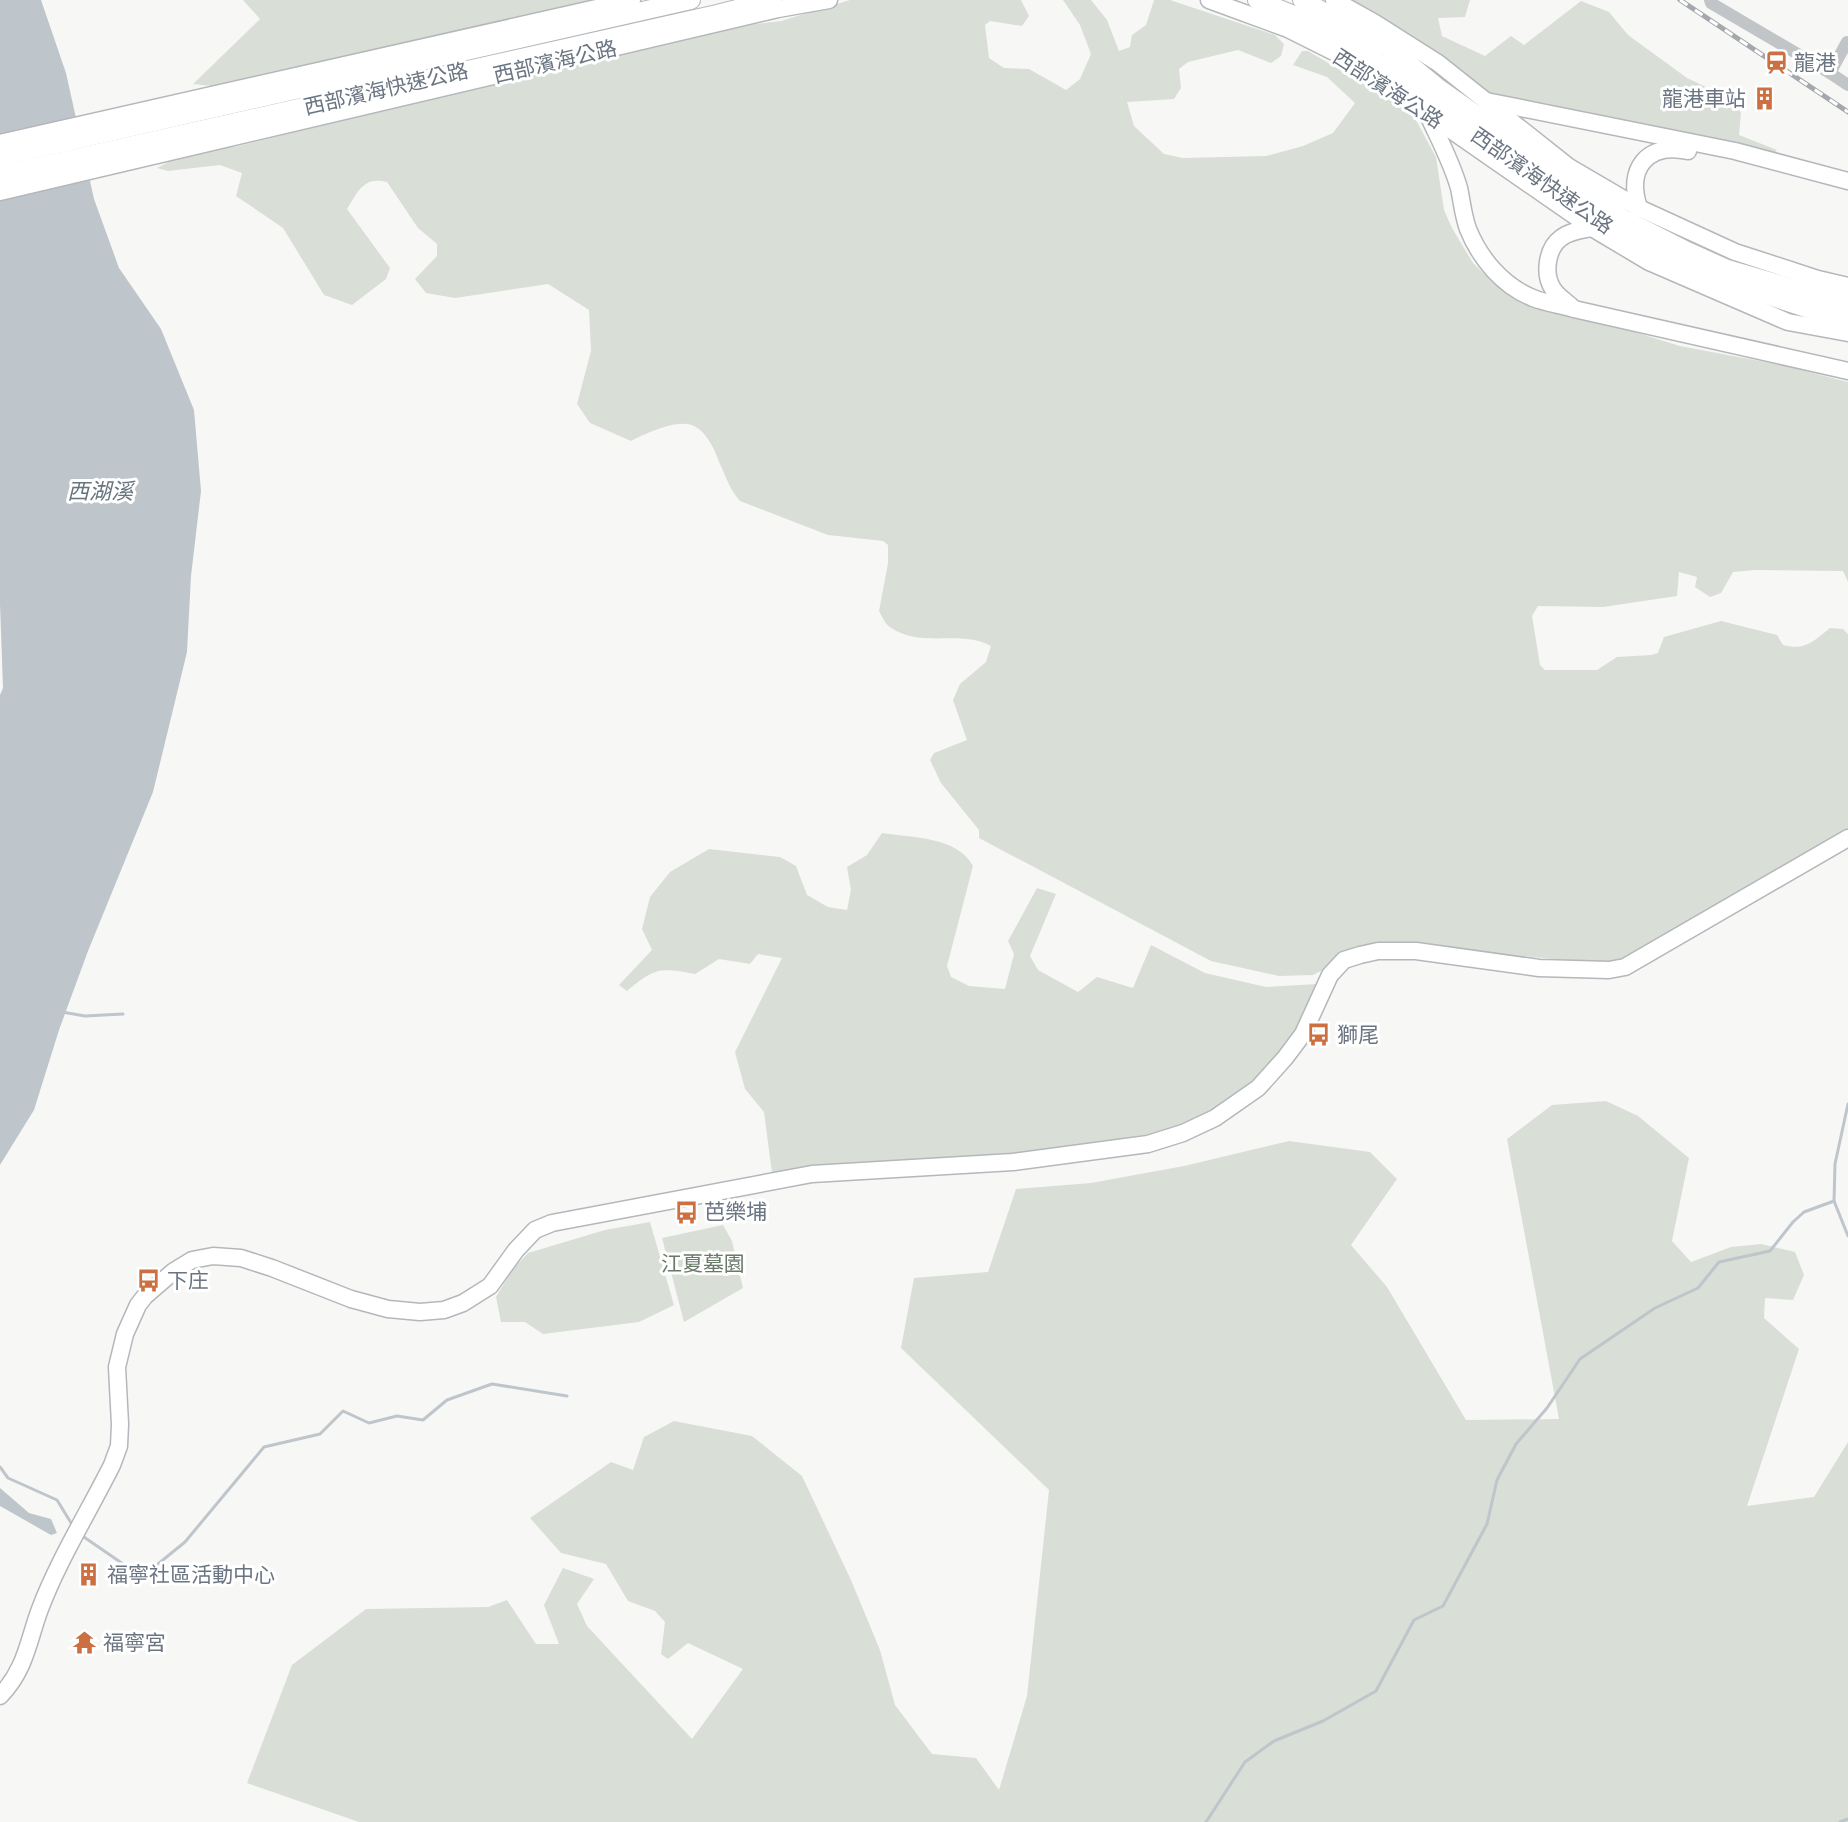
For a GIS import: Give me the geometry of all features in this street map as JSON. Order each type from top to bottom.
[{"type":"highway","name":"西部濱海快速公路","points":[[0,176],[108,142],[691,0]]},
{"type":"highway","name":"西部濱海快速公路","points":[[0,157],[108,142],[717,14],[772,0]]},
{"type":"highway","name":"西部濱海快速公路","points":[[1257,0],[1306,20],[1373,58],[1503,155],[1618,235],[1680,266],[1702,274],[1812,310],[1848,317]]},
{"type":"highway","name":"西部濱海快速公路","points":[[1302,0],[1387,46],[1437,87],[1624,219],[1727,269],[1814,294],[1848,301]]},
{"type":"main road","name":"西部濱海公路","points":[[108,142],[632,0]]},
{"type":"main road","name":"西部濱海公路","points":[[108,142],[829,0]]},
{"type":"main road","name":"西部濱海公路","points":[[1209,0],[1288,29],[1350,60],[1592,228],[1649,262],[1788,322],[1848,333]]},
{"type":"main road","points":[[1334,0],[1438,63],[1569,167],[1639,208],[1735,252],[1818,279],[1848,286]]},
{"type":"main road","points":[[1482,100],[1735,151],[1848,181]]},
{"type":"main road","points":[[1428,114],[1459,189],[1468,228],[1483,257],[1508,285],[1533,298],[1574,309],[1848,371]]},
{"type":"main road","points":[[0,142],[108,142]]},
{"type":"main road","points":[[0,192],[108,142]]},
{"type":"main road","points":[[1639,208],[1634,192],[1638,169],[1644,159],[1653,152],[1667,149],[1678,148],[1750,164],[1848,181]]},
{"type":"main road","points":[[1574,309],[1553,289],[1548,276],[1547,262],[1553,247],[1561,238],[1573,231],[1592,228]]},
{"type":"main road","points":[[0,1696],[28,1652],[40,1610],[112,1465],[119,1446],[117,1367],[125,1334],[138,1305],[145,1296],[174,1271],[192,1260],[213,1256],[240,1258],[360,1302],[388,1309],[420,1312],[444,1310],[463,1303],[490,1286],[516,1250],[535,1230],[552,1223],[812,1174],[1012,1161],[1148,1144],[1184,1133],[1215,1118],[1258,1088],[1286,1058],[1303,1034],[1330,975],[1344,960],[1377,951],[1416,951],[1539,968],[1609,970],[1625,967],[1848,838]]},
{"type":"street","points":[[1710,0],[1711,3],[1848,85]]},
{"type":"street","points":[[1830,73],[1847,42]]},
{"type":"green space","points":[[243,0],[594,0],[230,88],[193,84],[260,19]]},
{"type":"green space","points":[[850,0],[1021,0],[1029,16],[1022,26],[990,21],[985,25],[989,58],[1004,68],[1029,69],[1066,90],[1080,79],[1091,54],[1080,25],[1063,0],[1091,0],[1107,20],[1119,51],[1130,47],[1132,35],[1146,25],[1154,0],[1170,0],[1275,35],[1284,44],[1281,56],[1271,63],[1238,50],[1188,62],[1179,69],[1181,88],[1174,99],[1127,102],[1134,126],[1164,154],[1183,158],[1266,156],[1303,146],[1333,133],[1355,103],[1327,77],[1293,65],[1302,51],[1308,51],[1404,108],[1417,122],[1436,157],[1444,210],[1452,228],[1473,263],[1497,286],[1559,313],[1612,325],[1680,346],[1781,365],[1848,382],[1848,582],[1843,571],[1733,572],[1721,593],[1710,597],[1695,587],[1697,577],[1679,572],[1677,596],[1603,607],[1538,606],[1532,616],[1540,665],[1545,670],[1597,670],[1617,657],[1651,655],[1658,653],[1664,637],[1721,621],[1777,635],[1783,645],[1791,647],[1809,644],[1830,628],[1843,629],[1848,634],[1848,832],[1637,958],[1612,964],[1384,944],[1375,944],[1313,975],[1279,976],[1211,961],[979,838],[979,830],[941,783],[930,760],[934,753],[967,740],[953,700],[960,684],[986,662],[991,646],[966,639],[914,637],[890,627],[879,611],[888,563],[888,545],[883,541],[828,535],[740,501],[728,483],[710,443],[694,426],[671,425],[631,441],[590,423],[577,404],[591,351],[589,310],[548,284],[455,298],[426,293],[415,279],[437,256],[437,244],[418,228],[387,182],[379,181],[372,181],[362,187],[347,209],[390,268],[386,279],[352,305],[324,295],[283,228],[236,196],[242,173],[220,165],[168,171],[157,168],[184,154],[239,146],[706,30],[781,21]]},
{"type":"green space","points":[[1349,0],[1470,0],[1465,17],[1438,18],[1442,36],[1485,56],[1511,36],[1524,45],[1581,1],[1609,12],[1628,35],[1687,78],[1732,99],[1741,113],[1739,135],[1777,150],[1770,158],[1497,96],[1461,81]]},
{"type":"green space","points":[[882,833],[933,840],[945,844],[966,856],[973,866],[947,966],[951,977],[969,986],[1005,989],[1014,954],[1008,941],[1037,888],[1056,894],[1030,956],[1038,970],[1078,992],[1097,977],[1133,988],[1151,945],[1205,973],[1266,987],[1317,984],[1326,991],[1256,1090],[1163,1132],[991,1158],[772,1173],[764,1112],[745,1089],[735,1052],[782,958],[758,954],[750,964],[719,959],[695,974],[673,970],[658,971],[627,991],[619,985],[652,950],[642,929],[650,897],[670,872],[709,849],[780,857],[796,866],[807,895],[828,907],[847,910],[851,890],[847,867],[867,855]]},
{"type":"green space","points":[[1606,1101],[1638,1116],[1689,1158],[1672,1241],[1691,1262],[1731,1247],[1761,1244],[1795,1252],[1804,1275],[1793,1300],[1765,1298],[1764,1318],[1799,1349],[1747,1506],[1814,1497],[1848,1442],[1848,1822],[359,1822],[247,1783],[292,1665],[366,1609],[488,1607],[507,1600],[536,1644],[559,1644],[544,1605],[563,1568],[594,1579],[577,1604],[587,1626],[692,1739],[743,1669],[688,1643],[668,1659],[661,1654],[665,1622],[655,1611],[628,1601],[606,1564],[561,1553],[530,1518],[611,1462],[633,1470],[644,1437],[674,1421],[752,1436],[802,1476],[851,1580],[880,1650],[895,1705],[932,1754],[976,1758],[999,1790],[1027,1696],[1049,1490],[901,1348],[914,1278],[988,1272],[1016,1189],[1091,1183],[1184,1166],[1289,1141],[1370,1152],[1397,1179],[1351,1245],[1387,1287],[1466,1420],[1559,1419],[1507,1139],[1552,1105]]},
{"type":"green space","points":[[650,1222],[674,1305],[639,1322],[543,1334],[525,1322],[501,1322],[496,1297],[512,1270],[528,1253],[605,1230]]},
{"type":"green space","name":"江夏墓園","points":[[723,1225],[732,1241],[743,1288],[684,1322],[662,1238]]},
{"type":"water","name":"西湖溪","points":[[0,0],[41,0],[66,73],[94,199],[119,268],[161,329],[194,410],[201,491],[191,576],[187,652],[153,792],[88,951],[59,1030],[34,1110],[0,1165],[0,695],[3,688],[0,604]]},
{"type":"water","points":[[0,1488],[29,1513],[51,1519],[57,1533],[51,1535],[0,1506]]},
{"type":"waterway","points":[[62,1012],[85,1016],[123,1014]]},
{"type":"waterway","points":[[1848,1104],[1835,1164],[1834,1201],[1848,1236]]},
{"type":"waterway","points":[[1206,1822],[1245,1762],[1274,1741],[1323,1721],[1376,1691],[1414,1620],[1443,1606],[1487,1524],[1497,1480],[1516,1444],[1547,1408],[1580,1359],[1655,1308],[1698,1288],[1719,1262],[1770,1251],[1804,1212],[1834,1201]]},
{"type":"waterway","points":[[81,1535],[142,1577],[185,1542],[264,1447],[320,1434],[343,1411],[369,1423],[397,1416],[423,1420],[447,1400],[492,1384],[567,1396]]},
{"type":"waterway","points":[[0,1467],[8,1478],[57,1500],[73,1526]]},
{"type":"waterway","points":[[1840,1822],[1848,1819]]},
{"type":"railway","points":[[1680,0],[1848,112]]},
{"type":"place","name":"龍港","points":[[1776,63]]},
{"type":"place","name":"龍港車站","points":[[1764,99]]},
{"type":"place","name":"獅尾","points":[[1319,1035]]},
{"type":"place","name":"芭樂埔","points":[[686,1212]]},
{"type":"place","name":"下庄","points":[[149,1281]]},
{"type":"place","name":"福寧社區活動中心","points":[[89,1575]]},
{"type":"place","name":"福寧宮","points":[[85,1643]]}]
